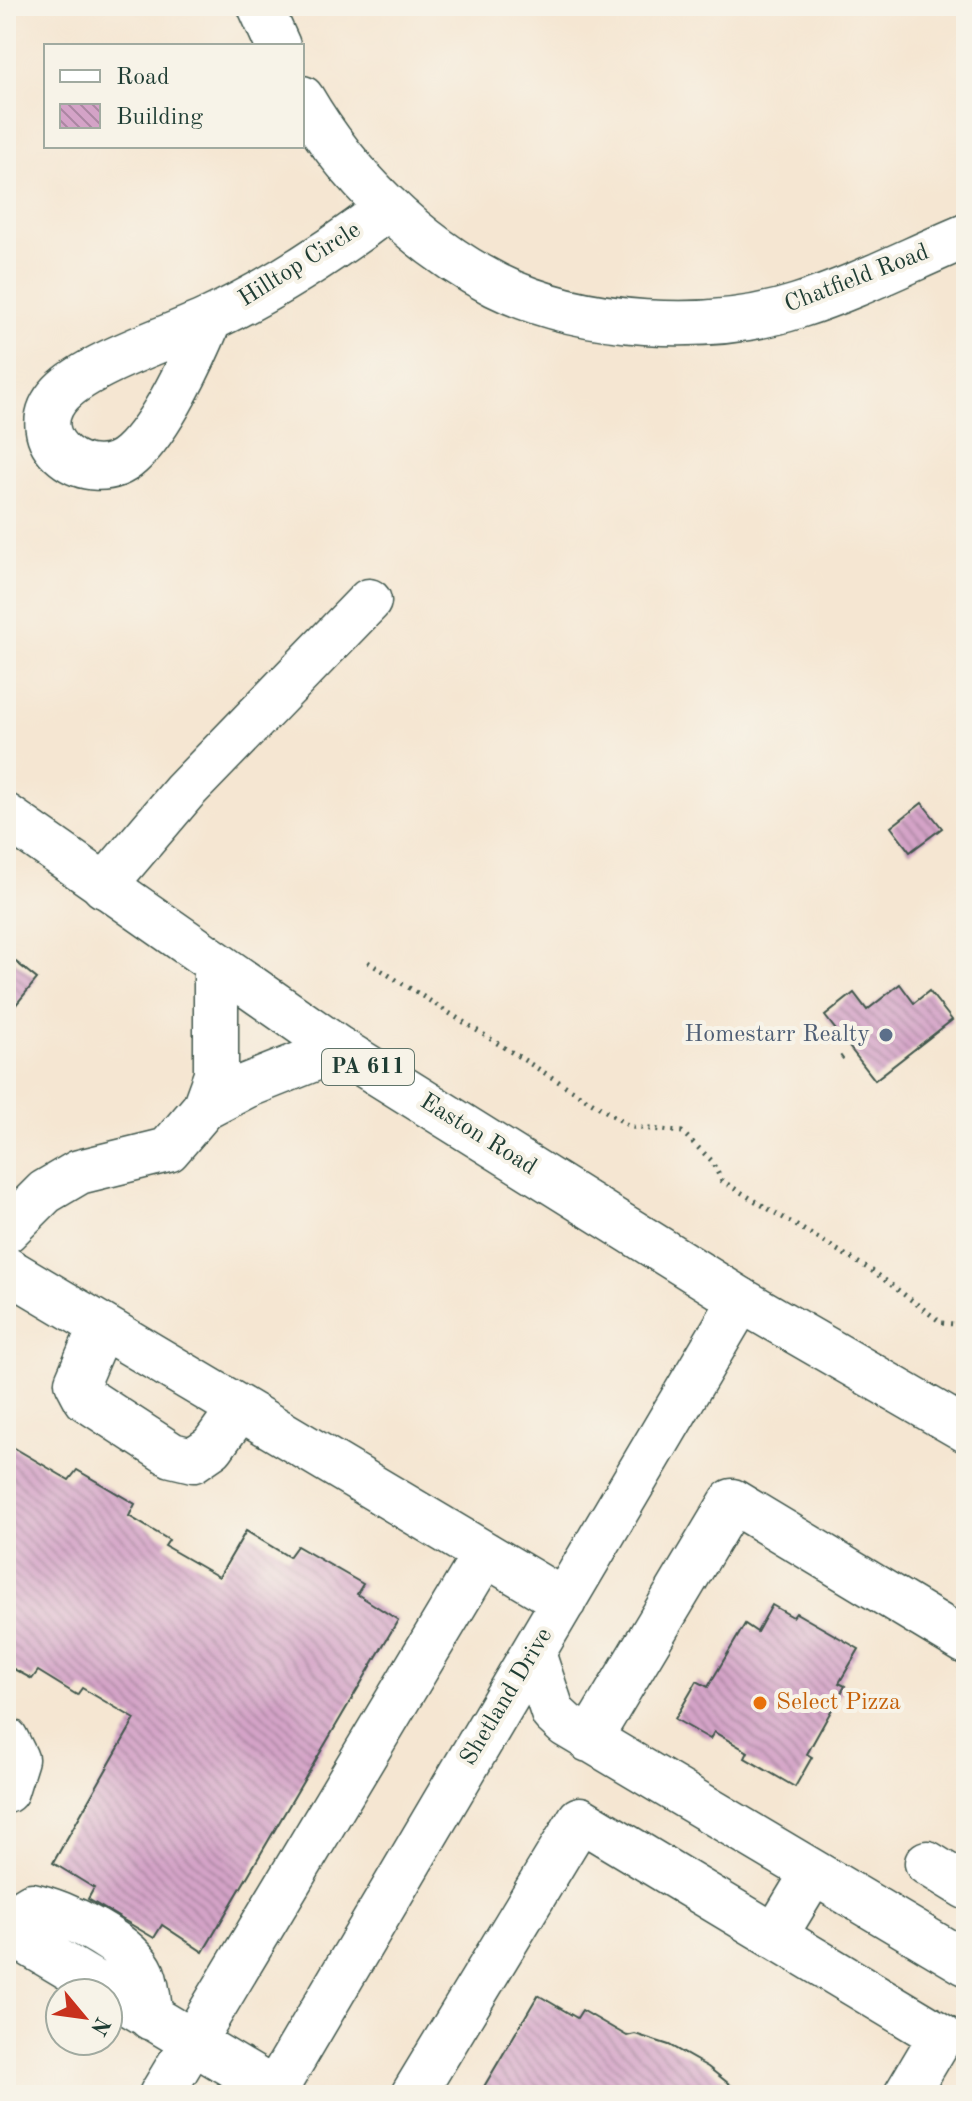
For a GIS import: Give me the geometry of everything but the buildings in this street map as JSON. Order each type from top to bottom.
[{"type":"main road","points":[[260,6],[277,44]]},
{"type":"main road","name":"Chatfield Road","points":[[304,101],[353,170],[388,208],[438,249],[499,286],[564,308],[632,321],[684,323],[741,319],[798,306],[966,236]]},
{"type":"main road","name":"Hilltop Circle","points":[[210,319],[285,279],[388,208]]},
{"type":"main road","points":[[104,886],[184,792],[369,601]]},
{"type":"main road","name":"Easton Road","points":[[11,829],[104,886],[339,1049],[741,1300],[966,1430]]},
{"type":"main road","points":[[6,1231],[45,1192],[79,1172],[168,1150],[204,1108],[216,1075],[216,964]]},
{"type":"main road","points":[[204,1108],[246,1086],[339,1049]]},
{"type":"main road","points":[[6,1269],[564,1601]]},
{"type":"main road","name":"Shetland Drive","points":[[276,2094],[741,1300]]},
{"type":"main road","points":[[101,1326],[77,1382],[81,1391],[86,1399],[172,1455],[193,1460],[212,1447],[240,1408]]},
{"type":"main road","points":[[589,1740],[732,1501],[966,1642]]},
{"type":"main road","points":[[161,2095],[485,1554]]},
{"type":"main road","points":[[533,1653],[553,1713],[589,1740],[966,1963]]},
{"type":"main road","points":[[6,1739],[16,1759],[6,1791]]},
{"type":"main road","points":[[413,2095],[580,1819],[941,2036],[906,2095]]},
{"type":"main road","points":[[927,1863],[966,1887]]},
{"type":"main road","points":[[775,1936],[813,1873]]},
{"type":"main road","points":[[6,1921],[32,1905],[55,1910],[131,1954],[143,1975],[151,2018]]},
{"type":"main road","points":[[6,1930],[276,2094]]},
{"type":"path","points":[[368,962],[631,1127],[682,1132],[711,1160],[722,1181],[874,1272],[942,1323],[953,1327],[966,1325]]},
{"type":"place","name":"Homestarr Realty","points":[[886,1035]]},
{"type":"place","name":"Select Pizza","points":[[760,1703]]}]
